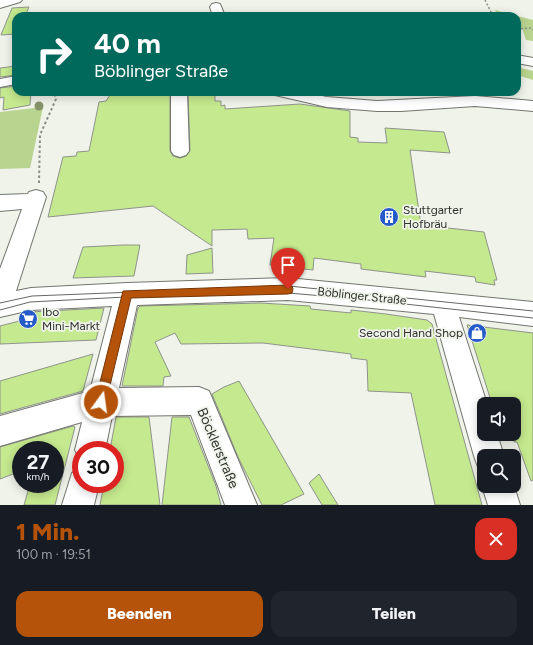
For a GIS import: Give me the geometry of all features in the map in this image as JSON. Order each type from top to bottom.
[{"type":"street","points":[[0,4],[16,0]]},
{"type":"street","points":[[521,60],[533,62]]},
{"type":"street","points":[[0,83],[12,81]]},
{"type":"street","points":[[179,96],[180,151]]},
{"type":"street","points":[[299,96],[327,102],[377,106],[401,106],[475,101],[533,106]]},
{"type":"street","points":[[0,203],[30,199],[0,306]]},
{"type":"street","name":"Böblinger Straße","points":[[0,306],[30,299],[127,294],[288,289],[533,314]]},
{"type":"street","points":[[92,441],[127,294]]},
{"type":"street","points":[[443,304],[487,449]]},
{"type":"street","name":"Böcklerstraße","points":[[0,431],[101,402],[199,401],[241,505]]},
{"type":"street","points":[[78,505],[81,493]]},
{"type":"street","points":[[500,493],[504,505]]},
{"type":"path","points":[[485,0],[491,12]]},
{"type":"path","points":[[521,29],[531,28],[533,30]]},
{"type":"path","points":[[30,199],[39,187],[40,135],[56,99],[55,96]]},
{"type":"green space","points":[[521,17],[533,20],[533,41],[526,40],[522,28]]},
{"type":"green space","points":[[521,68],[533,71],[533,80],[521,76]]},
{"type":"green space","points":[[43,107],[30,168],[0,169],[0,112]]},
{"type":"building","points":[[29,7],[27,12],[12,12],[12,34],[1,35],[12,8]]},
{"type":"building","points":[[12,66],[12,76],[0,77],[0,68]]},
{"type":"building","points":[[12,86],[12,96],[31,96],[30,105],[3,110],[4,97],[0,98],[0,88]]},
{"type":"building","points":[[109,96],[170,96],[170,151],[173,156],[180,158],[186,156],[190,151],[188,96],[215,96],[215,101],[221,101],[221,106],[225,105],[225,109],[300,104],[350,111],[350,137],[358,138],[358,142],[387,143],[385,128],[444,132],[450,153],[410,150],[421,225],[484,232],[497,280],[494,280],[495,285],[476,282],[475,277],[425,271],[426,277],[361,269],[361,264],[314,258],[313,270],[270,265],[274,238],[248,239],[247,229],[212,230],[212,246],[153,206],[48,217],[63,157],[76,156],[77,152],[89,151],[99,102],[106,101]]},
{"type":"building","points":[[140,245],[134,276],[73,278],[83,247]]},
{"type":"building","points":[[212,248],[213,273],[186,274],[187,255]]},
{"type":"building","points":[[261,303],[310,306],[311,309],[351,313],[351,310],[427,320],[432,324],[477,487],[477,493],[479,493],[482,505],[435,505],[411,393],[368,391],[367,360],[351,358],[351,354],[263,343],[181,344],[175,333],[155,342],[171,376],[164,377],[163,386],[122,386],[138,308],[140,306]]},
{"type":"building","points":[[104,308],[96,340],[0,344],[0,326],[27,319],[30,312]]},
{"type":"building","points":[[467,325],[533,333],[533,480],[531,481],[521,453],[521,449],[520,449],[517,442],[514,442],[521,441],[521,397],[490,397]]},
{"type":"building","points":[[93,354],[83,391],[0,414],[0,381]]},
{"type":"building","points":[[239,381],[304,494],[281,505],[262,505],[238,457],[212,394]]},
{"type":"building","points":[[116,417],[149,417],[160,505],[100,505],[102,493],[124,493],[124,441],[112,441]]},
{"type":"building","points":[[172,417],[189,417],[216,486],[221,505],[162,505]]},
{"type":"building","points":[[73,426],[75,427],[64,470],[64,441],[21,441]]},
{"type":"building","points":[[12,444],[12,474],[0,479],[0,447]]},
{"type":"building","points":[[319,474],[338,505],[322,505],[309,483]]},
{"type":"building","points":[[27,493],[58,493],[55,505],[24,505]]},
{"type":"tram line","points":[[0,303],[32,296],[289,286],[533,311]]},
{"type":"tram line","points":[[0,310],[30,302],[126,297],[288,293],[359,299],[533,318]]},
{"type":"place","name":"Stuttgarter Hofbräu","points":[[389,217]]},
{"type":"place","name":"Ibo Mini-Markt","points":[[28,319]]},
{"type":"place","name":"Second Hand Shop","points":[[477,333]]},
{"type":"route","points":[[101,402],[127,294],[288,289]]}]
